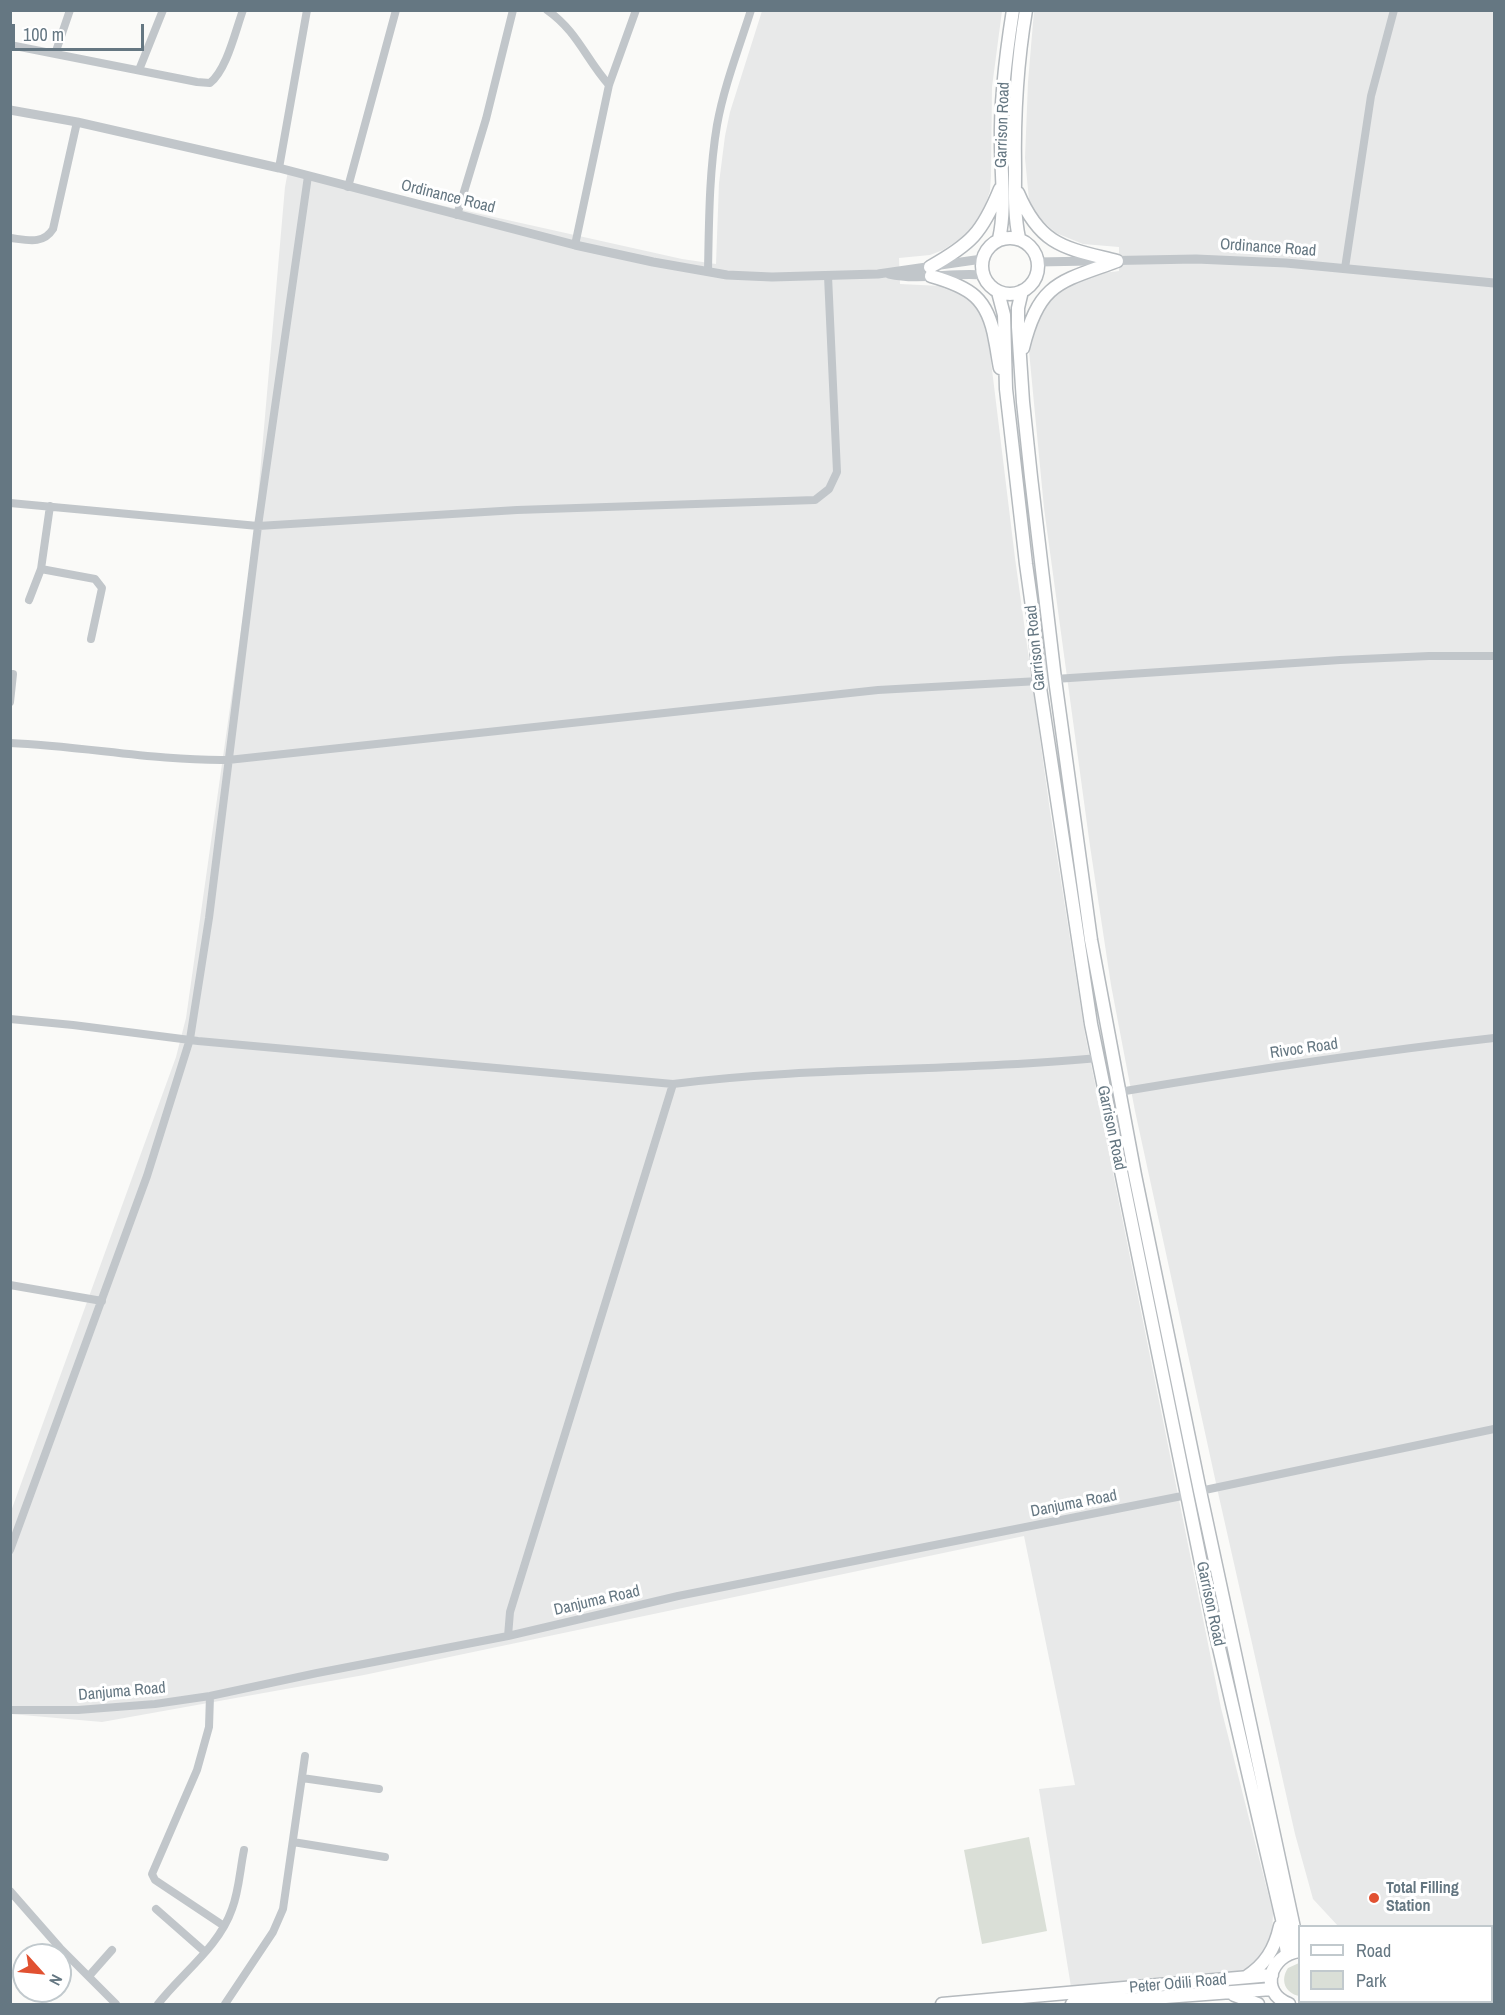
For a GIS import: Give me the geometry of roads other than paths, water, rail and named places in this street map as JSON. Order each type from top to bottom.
[{"type":"main road","name":"Garrison Road","points":[[1013,10],[1002,96],[1008,185],[1018,238]]},
{"type":"main road","name":"Garrison Road","points":[[999,239],[1008,185],[1026,10]]},
{"type":"main road","points":[[1006,389],[991,322],[985,307],[976,296],[964,288],[930,271],[965,246],[977,234],[1008,185],[1043,233],[1055,242],[1065,248],[1117,261]]},
{"type":"main road","points":[[1018,238],[1033,249],[1038,262],[1037,275],[1033,283],[1022,291],[1007,294],[998,292],[990,286],[983,275],[982,259],[986,250],[999,239],[1018,238]]},
{"type":"main road","points":[[1020,370],[1028,328],[1035,311],[1047,293],[1064,280],[1117,261]]},
{"type":"main road","name":"Garrison Road","points":[[1022,291],[1018,308],[1020,370],[1030,477],[1091,940],[1194,1493],[1213,1622],[1282,1919],[1293,1952]]},
{"type":"main road","name":"Garrison Road","points":[[998,292],[1004,315],[1006,389],[1039,681],[1098,1058],[1194,1493],[1290,1908],[1293,1952]]},
{"type":"main road","points":[[1290,1908],[1303,1925]]},
{"type":"main road","points":[[1243,1978],[1262,1965],[1269,1957],[1278,1938],[1282,1919]]},
{"type":"main road","points":[[1289,2004],[1277,1996],[1272,1989],[1272,1975],[1278,1960],[1293,1952]]},
{"type":"main road","name":"Peter Odili Road","points":[[942,2004],[1272,1975]]},
{"type":"main road","name":"Peter Odili Road","points":[[1072,2004],[1272,1989]]},
{"type":"main road","points":[[1224,1992],[1258,2004]]},
{"type":"street","points":[[55,54],[70,10]]},
{"type":"street","points":[[139,70],[163,10]]},
{"type":"street","points":[[10,45],[210,83],[217,77],[223,65],[243,10]]},
{"type":"street","points":[[279,168],[307,10]]},
{"type":"street","points":[[348,187],[396,10]]},
{"type":"street","points":[[457,215],[486,119],[513,10]]},
{"type":"street","points":[[547,10],[566,25],[597,72],[609,85]]},
{"type":"street","points":[[576,245],[609,85],[636,10]]},
{"type":"street","points":[[708,271],[710,201],[717,123],[751,10]]},
{"type":"street","points":[[1345,268],[1371,96],[1394,10]]},
{"type":"street","name":"Ordinance Road","points":[[10,110],[77,122],[279,168],[576,245],[708,271],[750,276],[828,276],[884,273],[902,269],[983,275]]},
{"type":"street","points":[[10,238],[41,241],[48,237],[52,229],[77,122]]},
{"type":"street","points":[[10,1550],[147,1176],[190,1039],[209,918],[258,526],[308,176]]},
{"type":"street","name":"Ordinance Road","points":[[930,271],[982,259]]},
{"type":"street","name":"Ordinance Road","points":[[1038,262],[1196,259],[1345,268],[1494,283]]},
{"type":"street","points":[[10,503],[258,526],[517,510],[815,500],[829,489],[837,472],[828,276]]},
{"type":"street","points":[[28,600],[41,569],[50,506]]},
{"type":"street","points":[[41,569],[99,581],[102,588],[91,639]]},
{"type":"street","points":[[1055,679],[1395,657],[1494,656]]},
{"type":"street","points":[[10,702],[13,674]]},
{"type":"street","points":[[10,742],[154,758],[228,760],[878,690],[1039,681]]},
{"type":"street","points":[[10,1019],[190,1039],[673,1084],[851,1069],[1050,1062],[1098,1058]]},
{"type":"street","name":"Rivoc Road","points":[[1119,1092],[1293,1063],[1494,1038]]},
{"type":"street","points":[[508,1636],[510,1612],[673,1084]]},
{"type":"street","points":[[10,1285],[102,1301]]},
{"type":"street","name":"Danjuma Road","points":[[10,1710],[94,1709],[156,1704],[210,1696],[317,1672],[508,1636],[678,1596],[1194,1493],[1494,1429]]},
{"type":"street","points":[[210,1696],[208,1727],[197,1770],[152,1874],[155,1880],[224,1926]]},
{"type":"street","points":[[225,2004],[273,1932],[283,1909],[305,1756]]},
{"type":"street","points":[[302,1779],[380,1789]]},
{"type":"street","points":[[293,1842],[385,1857]]},
{"type":"street","points":[[158,2004],[205,1952],[224,1926],[233,1908],[244,1850]]},
{"type":"street","points":[[10,1891],[60,1948],[116,2004]]},
{"type":"street","points":[[156,1909],[205,1952]]},
{"type":"street","points":[[89,1976],[112,1950]]},
{"type":"place","name":"Total Filling Station","points":[[1374,1898]]}]
